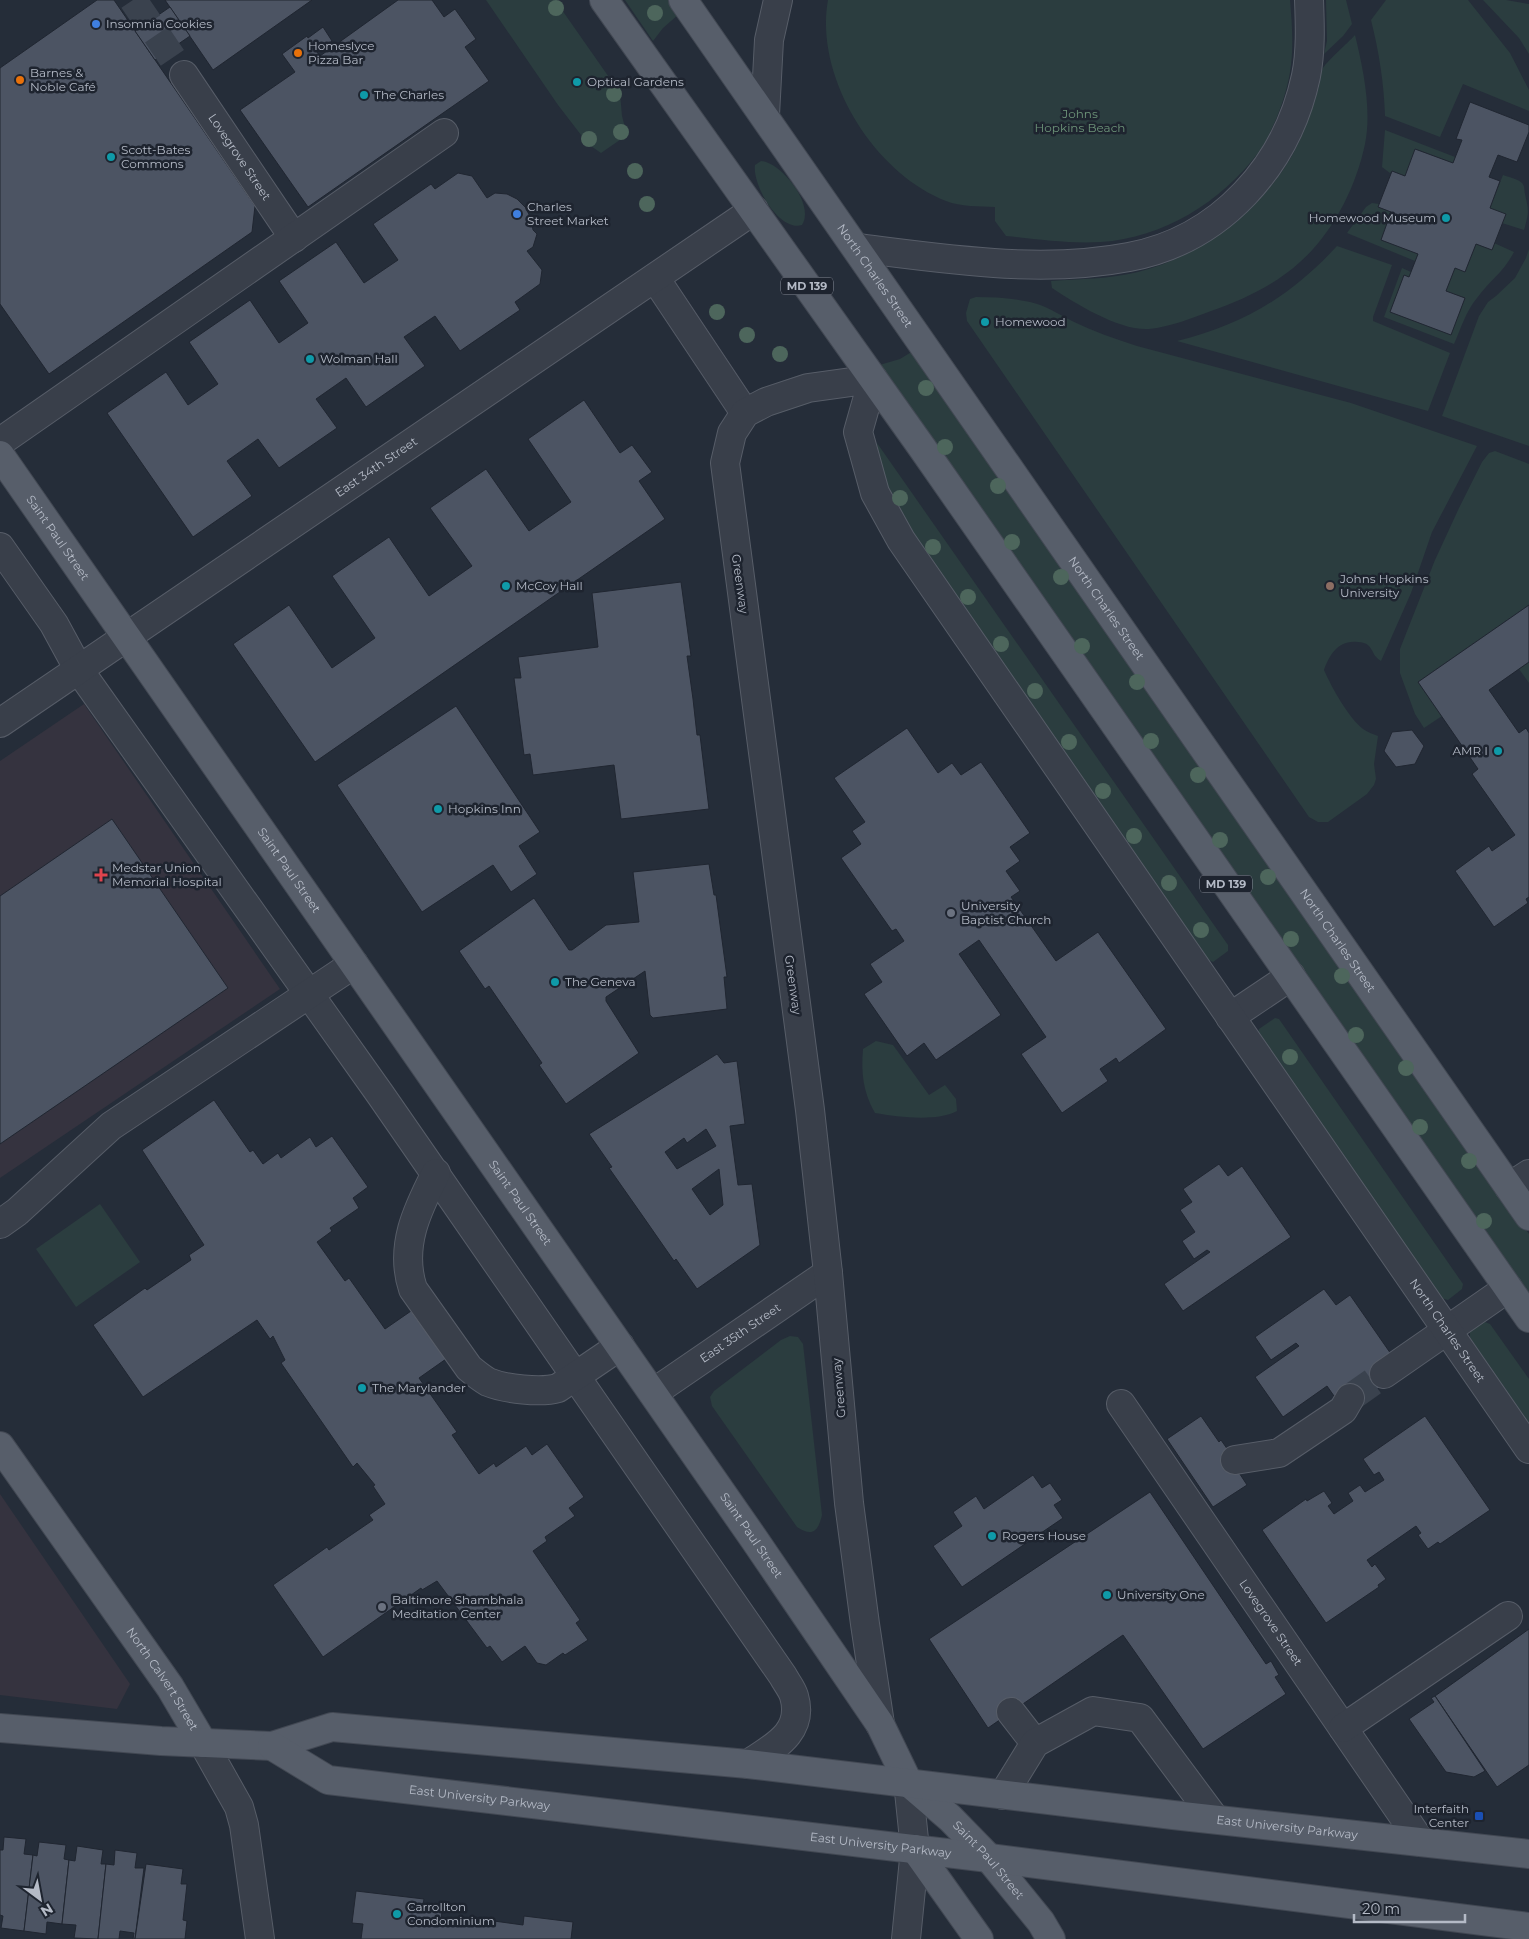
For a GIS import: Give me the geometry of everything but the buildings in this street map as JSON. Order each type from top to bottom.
[{"type":"main road","name":"MD 139","points":[[604,0],[873,379],[1529,1318]]},
{"type":"main road","name":"North Charles Street","points":[[683,0],[1519,1181],[1529,1216]]},
{"type":"main road","name":"Saint Paul Street","points":[[0,455],[653,1393],[880,1724],[908,1782],[950,1818],[989,1858],[1041,1922],[1051,1939]]},
{"type":"main road","name":"North Calvert Street","points":[[0,1446],[170,1687],[203,1743]]},
{"type":"main road","name":"East University Parkway","points":[[0,1728],[203,1743],[272,1746],[332,1727],[748,1764],[1003,1795],[1529,1854]]},
{"type":"main road","name":"East University Parkway","points":[[272,1746],[328,1780],[916,1849],[1529,1927]]},
{"type":"main road","points":[[916,1849],[979,1939]]},
{"type":"street","points":[[765,116],[769,40],[778,0]]},
{"type":"street","points":[[857,248],[967,261],[1019,264],[1093,262],[1130,257],[1160,249],[1196,232],[1223,214],[1250,190],[1270,165],[1285,137],[1299,105],[1306,74],[1310,29],[1309,0]]},
{"type":"street","name":"Lovegrove Street","points":[[184,75],[294,238]]},
{"type":"street","points":[[0,442],[444,133]]},
{"type":"street","name":"East 34th Street","points":[[0,723],[754,210]]},
{"type":"street","points":[[655,278],[745,413],[766,402],[808,388],[873,379]]},
{"type":"street","name":"North Charles Street","points":[[873,379],[858,432],[874,493],[901,540],[1529,1449]]},
{"type":"street","name":"Greenway","points":[[745,413],[732,433],[725,463],[810,1110],[828,1273],[849,1502],[880,1724]]},
{"type":"street","points":[[0,547],[54,624],[79,670],[436,1173],[783,1676],[794,1696],[796,1713],[792,1728],[780,1743],[748,1764]]},
{"type":"street","points":[[0,1224],[17,1212],[111,1126],[354,964]]},
{"type":"street","points":[[1230,1017],[1291,976]]},
{"type":"street","points":[[436,1173],[414,1218],[407,1262],[409,1277],[413,1289],[469,1368],[490,1383],[547,1391],[558,1388],[576,1377],[620,1346]]},
{"type":"street","name":"East 35th Street","points":[[653,1393],[828,1273]]},
{"type":"street","points":[[1384,1374],[1508,1288]]},
{"type":"street","points":[[1235,1460],[1279,1453],[1343,1410],[1350,1398]]},
{"type":"street","name":"Lovegrove Street","points":[[1121,1404],[1421,1842]]},
{"type":"street","points":[[1343,1728],[1508,1616]]},
{"type":"street","points":[[1003,1795],[1035,1743],[1093,1711],[1140,1718],[1215,1819]]},
{"type":"street","points":[[1011,1712],[1035,1743]]},
{"type":"street","name":"North Calvert Street","points":[[203,1743],[239,1807],[244,1825],[260,1939]]},
{"type":"street","points":[[906,1939],[916,1849],[908,1782]]},
{"type":"shaded area","name":"Medstar Union Memorial Hospital","points":[[84,704],[280,989],[0,1178],[0,761]]},
{"type":"shaded area","points":[[0,1494],[130,1684],[117,1709],[0,1695]]},
{"type":"green space","name":"Optical Gardens","points":[[486,0],[555,0],[620,93],[622,116],[627,135],[601,153],[588,144],[558,105]]},
{"type":"green space","points":[[625,0],[669,0],[679,14],[663,28],[653,41]]},
{"type":"green space","name":"Johns Hopkins Beach","points":[[828,0],[1290,0],[1292,45],[1290,72],[1278,114],[1264,145],[1227,187],[1189,214],[1168,225],[1146,233],[1124,239],[1101,242],[1065,242],[1006,236],[995,221],[995,207],[964,205],[946,201],[920,187],[895,169],[873,145],[855,119],[840,90],[830,60],[826,30]]},
{"type":"green space","points":[[1326,0],[1346,0],[1352,24],[1343,36],[1324,54],[1327,41]]},
{"type":"green space","points":[[1386,0],[1468,0],[1510,53],[1529,90],[1529,111],[1463,84],[1440,137],[1385,116],[1381,68],[1371,20]]},
{"type":"green space","points":[[1483,0],[1506,0],[1529,4],[1529,54],[1519,38]]},
{"type":"green space","points":[[1355,35],[1364,75],[1367,103],[1368,117],[1365,144],[1356,177],[1342,208],[1323,237],[1300,262],[1269,285],[1235,302],[1181,322],[1149,329],[1125,326],[1112,321],[1086,309],[1052,288],[1051,281],[1117,276],[1162,265],[1208,242],[1229,227],[1249,210],[1282,172],[1295,150],[1311,113],[1323,68]]},
{"type":"green space","points":[[1385,130],[1455,157],[1453,163],[1416,149],[1405,176],[1392,171],[1390,173],[1382,167]]},
{"type":"green space","points":[[761,161],[778,169],[794,186],[804,207],[805,217],[802,225],[793,225],[785,221],[776,214],[762,195],[755,174],[755,165]]},
{"type":"green space","points":[[1503,175],[1518,180],[1524,185],[1528,212],[1524,230],[1502,223],[1490,208]]},
{"type":"green space","points":[[1372,203],[1379,204],[1378,207],[1391,212],[1381,240],[1418,254],[1415,261],[1347,233],[1366,207]]},
{"type":"green space","points":[[1494,243],[1514,252],[1505,266],[1473,303],[1454,344],[1384,317],[1402,268],[1411,272],[1409,277],[1404,275],[1390,312],[1451,335],[1465,298],[1446,291],[1455,268],[1465,272],[1476,244],[1492,250]]},
{"type":"green space","points":[[1337,246],[1392,265],[1373,321],[1450,353],[1428,411],[1177,341],[1223,326],[1264,306],[1302,280]]},
{"type":"green space","points":[[1529,249],[1529,446],[1442,416],[1479,316],[1488,302],[1515,278]]},
{"type":"green space","points":[[976,297],[1036,303],[1112,338],[1351,403],[1477,446],[1432,532],[1411,593],[1381,661],[1367,644],[1351,642],[1345,643],[1336,649],[1324,670],[1346,710],[1357,724],[1378,736],[1374,764],[1376,779],[1367,794],[1328,822],[1318,822],[1309,817],[967,321],[966,313],[970,299]]},
{"type":"green space","points":[[913,351],[1529,1234],[1529,1299],[876,366],[900,359]]},
{"type":"green space","points":[[877,443],[1228,945],[1228,951],[1213,962],[1207,959],[891,503],[882,474]]},
{"type":"green space","points":[[1495,451],[1529,464],[1529,605],[1418,682],[1442,716],[1424,728],[1415,714],[1400,673],[1400,649],[1435,560],[1459,508],[1482,462],[1489,453]]},
{"type":"green space","points":[[1529,662],[1529,683],[1519,669]]},
{"type":"green space","points":[[1275,1018],[1279,1019],[1463,1284],[1462,1289],[1448,1300],[1441,1298],[1257,1035],[1259,1029]]},
{"type":"green space","points":[[876,1041],[893,1045],[929,1095],[945,1085],[956,1099],[957,1111],[939,1117],[928,1118],[875,1113],[865,1090],[862,1058],[863,1049]]},
{"type":"green space","points":[[100,1204],[140,1262],[76,1307],[36,1249]]},
{"type":"green space","points":[[1485,1322],[1490,1324],[1529,1379],[1529,1423],[1470,1338],[1470,1331]]},
{"type":"green space","points":[[790,1336],[798,1337],[803,1344],[822,1515],[819,1525],[814,1531],[810,1532],[797,1527],[712,1406],[710,1397],[714,1391],[781,1340]]},
{"type":"tunnel","points":[[133,0],[184,75]]},
{"type":"tunnel","points":[[1350,1398],[1384,1374]]},
{"type":"place","name":"Insomnia Cookies","points":[[96,24]]},
{"type":"place","name":"Homeslyce Pizza Bar","points":[[298,53]]},
{"type":"place","name":"Barnes & Noble Café","points":[[20,80]]},
{"type":"place","name":"Optical Gardens","points":[[577,82]]},
{"type":"place","name":"The Charles","points":[[364,95]]},
{"type":"place","name":"Scott-Bates Commons","points":[[111,157]]},
{"type":"place","name":"Charles Street Market","points":[[517,214]]},
{"type":"place","name":"Homewood Museum","points":[[1446,218]]},
{"type":"place","name":"Homewood","points":[[985,322]]},
{"type":"place","name":"Wolman Hall","points":[[310,359]]},
{"type":"place","name":"McCoy Hall","points":[[506,586]]},
{"type":"place","name":"Johns Hopkins University","points":[[1330,586]]},
{"type":"place","name":"AMR I","points":[[1498,751]]},
{"type":"place","name":"Hopkins Inn","points":[[438,809]]},
{"type":"place","name":"Medstar Union Memorial Hospital","points":[[101,875]]},
{"type":"place","name":"University Baptist Church","points":[[951,913]]},
{"type":"place","name":"The Geneva","points":[[555,982]]},
{"type":"place","name":"The Marylander","points":[[362,1388]]},
{"type":"place","name":"Rogers House","points":[[992,1536]]},
{"type":"place","name":"University One","points":[[1107,1595]]},
{"type":"place","name":"Baltimore Shambhala Meditation Center","points":[[382,1607]]},
{"type":"place","name":"Interfaith Center","points":[[1479,1816]]},
{"type":"place","name":"Carrollton Condominium","points":[[397,1914]]}]
